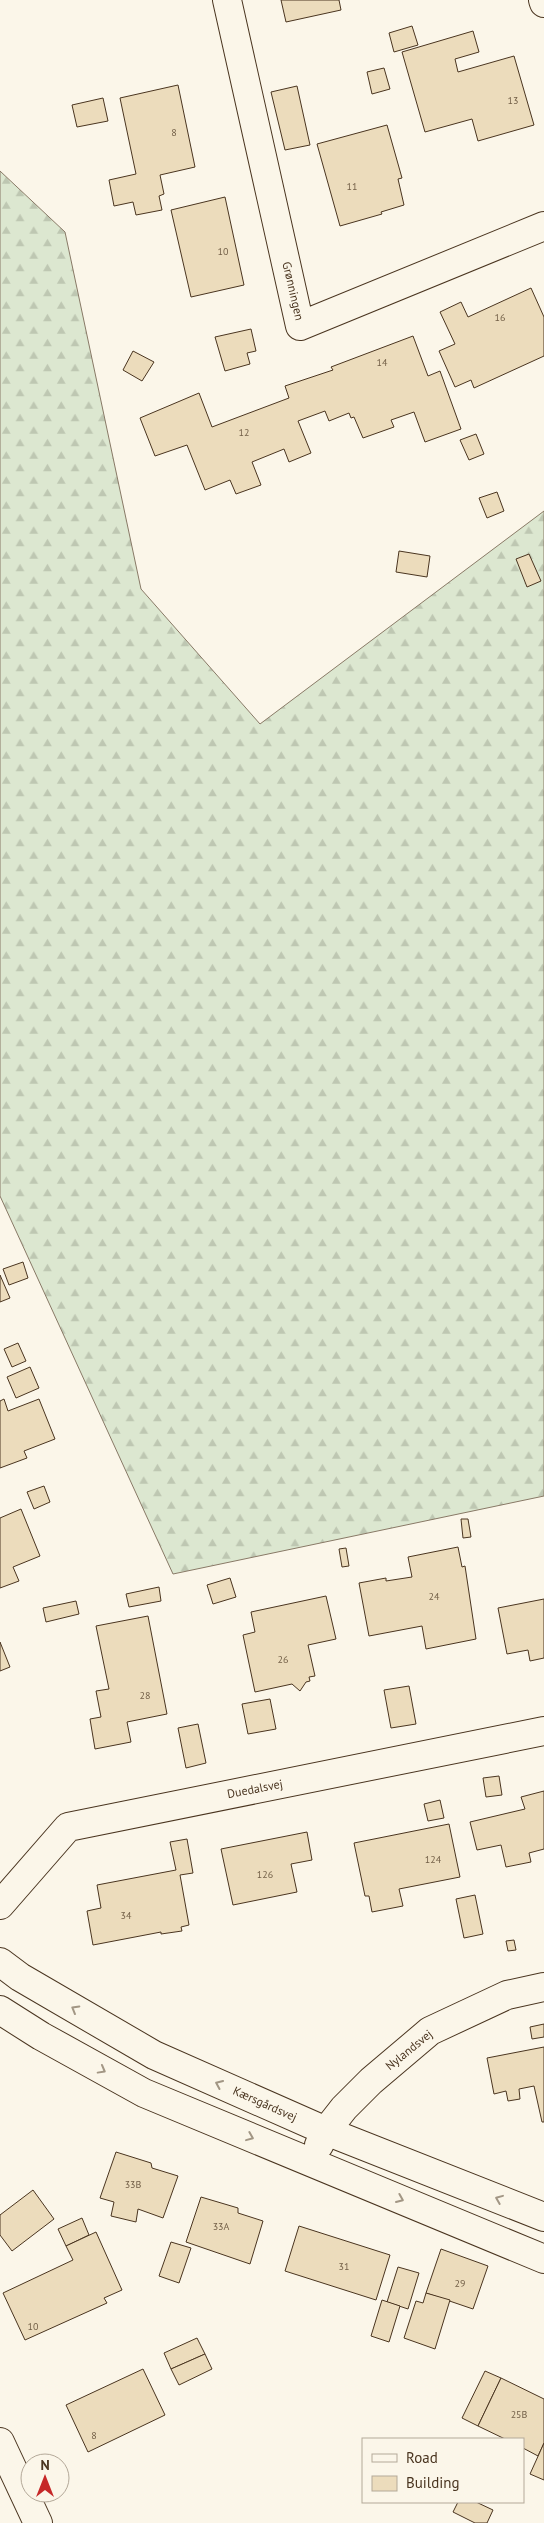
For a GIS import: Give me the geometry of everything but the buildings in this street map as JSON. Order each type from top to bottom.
[{"type":"street","name":"Grønningen","points":[[227,0],[300,326],[544,226]]},
{"type":"street","name":"Duedalsvej","points":[[0,1905],[68,1827],[544,1730]]},
{"type":"street","name":"Kærsgårdsvej","points":[[0,1962],[20,1977],[154,2056],[326,2131],[544,2217]]},
{"type":"street","name":"Nylandsvej","points":[[310,2161],[326,2131],[371,2081],[430,2031],[507,1995],[544,1987]]},
{"type":"street","points":[[0,2010],[41,2036],[144,2093],[544,2260]]},
{"type":"street","points":[[0,2442],[38,2523]]},
{"type":"green space","points":[[0,171],[65,232],[141,589],[260,724],[544,511],[544,1496],[173,1574],[0,1196]]}]
